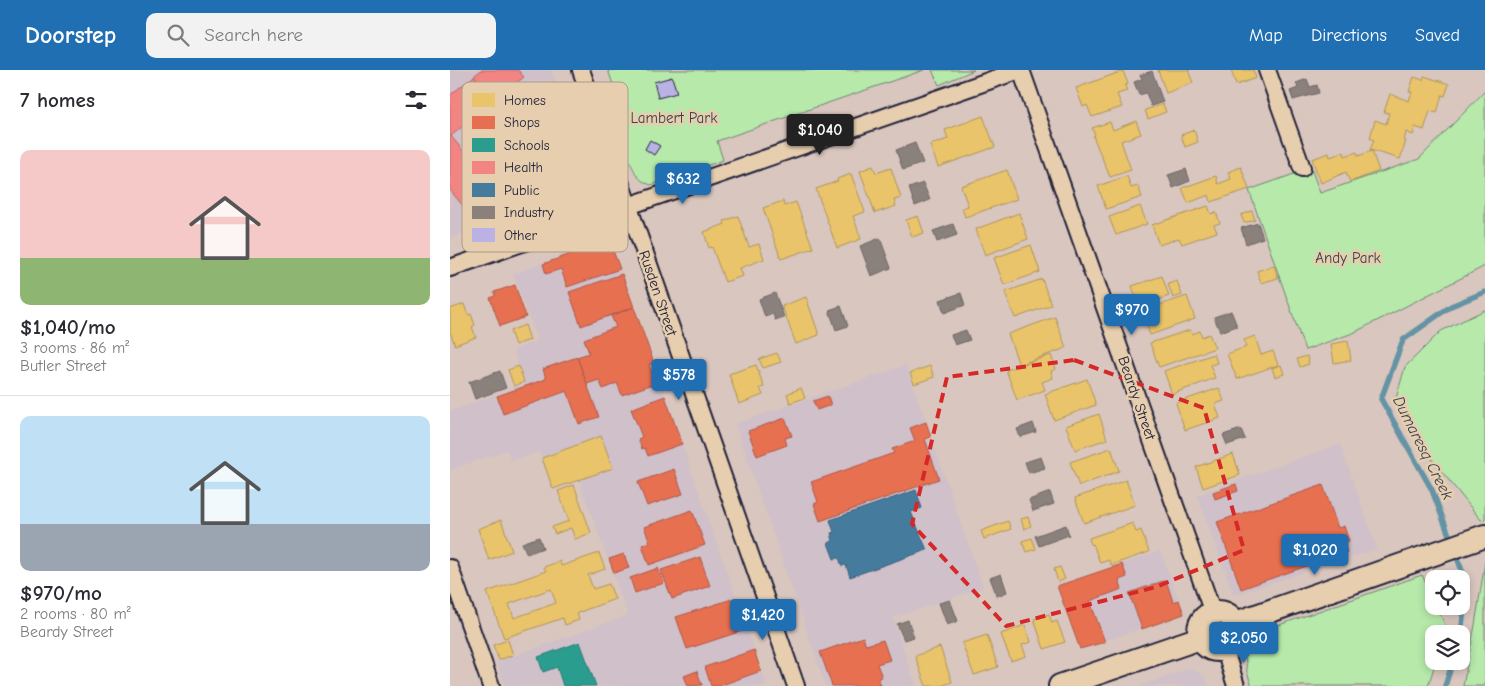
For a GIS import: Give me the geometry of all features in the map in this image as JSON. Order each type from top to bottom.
[{"type":"street","name":"Rusden Street","points":[[580,70],[584,82]]},
{"type":"street","points":[[628,206],[668,194],[1021,70]]},
{"type":"street","name":"Beardy Street","points":[[1021,70],[1213,613]]},
{"type":"street","points":[[1267,70],[1302,168]]},
{"type":"street","name":"Rusden Street","points":[[628,206],[796,686]]},
{"type":"street","points":[[450,268],[496,252]]},
{"type":"street","points":[[1236,623],[1485,536]]},
{"type":"street","points":[[450,568],[491,686]]},
{"type":"street","points":[[1213,613],[1226,614],[1236,623],[1238,630],[1236,639],[1225,650],[1218,651],[1209,648],[1200,638],[1199,629],[1202,621],[1213,613]]},
{"type":"street","points":[[1060,686],[1200,638]]},
{"type":"street","points":[[1225,650],[1236,686]]},
{"type":"highlighted area","points":[[1074,360],[1204,408],[1244,550],[1156,587],[1006,626],[912,524],[947,377]]},
{"type":"shaded area","points":[[450,70],[551,70],[555,82],[462,82],[462,234],[450,238]]},
{"type":"shaded area","points":[[575,252],[613,252],[767,686],[505,686],[497,662],[628,615],[579,480],[553,489],[539,452],[511,461],[507,450],[450,470],[450,411],[525,384],[513,350],[538,341],[513,274]]},
{"type":"shaded area","points":[[906,365],[983,587],[893,618],[916,686],[826,686],[735,424]]},
{"type":"shaded area","points":[[1340,444],[1377,549],[1234,595],[1197,495]]},
{"type":"shaded area","points":[[1160,551],[1184,614],[1080,649],[1057,586]]},
{"type":"shaded area","points":[[1191,668],[1204,676],[1208,686],[1140,686]]},
{"type":"green space","name":"Lambert Park","points":[[608,70],[924,70],[717,141],[723,160],[651,185],[642,181],[628,159],[628,82],[612,82]]},
{"type":"green space","points":[[932,70],[974,70],[939,85]]},
{"type":"green space","name":"Andy Park","points":[[1485,91],[1485,266],[1353,333],[1305,350],[1249,190],[1311,168],[1320,193],[1419,159]]},
{"type":"green space","points":[[1485,310],[1485,519],[1481,520],[1431,458],[1395,402],[1405,367],[1441,331]]},
{"type":"green space","points":[[1485,562],[1485,686],[1463,686],[1466,670],[1470,670],[1470,650]]},
{"type":"green space","points":[[1422,575],[1425,582],[1425,615],[1440,615],[1445,625],[1425,625],[1425,670],[1433,670],[1428,686],[1252,686],[1247,672],[1245,653],[1257,635],[1279,625]]},
{"type":"building: Homes","points":[[1158,70],[1188,70],[1193,83],[1166,93]]},
{"type":"building: Homes","points":[[1231,70],[1253,70],[1256,78],[1236,85]]},
{"type":"building: Homes","points":[[1123,71],[1128,84],[1125,85],[1127,91],[1117,94],[1122,107],[1092,117],[1087,105],[1083,107],[1076,88]]},
{"type":"building: Homes","points":[[1424,76],[1449,84],[1445,96],[1442,95],[1437,113],[1430,111],[1424,130],[1415,127],[1413,135],[1406,132],[1404,141],[1406,141],[1400,159],[1370,150],[1374,140],[1370,138],[1375,120],[1386,124],[1389,113],[1384,112],[1390,94],[1409,101],[1412,92],[1409,92],[1414,77],[1423,80]]},
{"type":"building: Homes","points":[[1163,104],[1166,112],[1148,119],[1145,110]]},
{"type":"building: Homes","points":[[983,116],[995,147],[938,167],[930,145],[948,139],[945,130]]},
{"type":"building: Homes","points":[[1136,121],[1141,134],[1121,141],[1131,170],[1110,177],[1093,136],[1095,135],[1092,128],[1110,122],[1113,130]]},
{"type":"building: Homes","points":[[1194,130],[1198,142],[1185,147],[1181,135]]},
{"type":"building: Homes","points":[[1372,151],[1379,171],[1350,182],[1346,172],[1321,183],[1312,159],[1329,153],[1330,157],[1344,152],[1345,156],[1357,152],[1358,156]]},
{"type":"building: Homes","points":[[873,166],[876,173],[891,168],[901,198],[894,200],[896,206],[875,213],[860,171]]},
{"type":"building: Homes","points":[[1241,167],[1249,189],[1211,202],[1209,195],[1188,203],[1182,188],[1216,176],[1218,184],[1231,179],[1228,172]]},
{"type":"building: Homes","points":[[1007,170],[1017,199],[965,217],[962,208],[968,206],[961,186]]},
{"type":"building: Homes","points":[[851,174],[865,212],[853,216],[861,239],[837,248],[816,189]]},
{"type":"building: Homes","points":[[1127,176],[1131,188],[1138,186],[1142,197],[1106,209],[1098,186]]},
{"type":"building: Homes","points":[[783,201],[784,206],[796,202],[813,248],[781,259],[763,208]]},
{"type":"building: Homes","points":[[1140,206],[1147,224],[1116,235],[1109,217]]},
{"type":"building: Homes","points":[[1208,206],[1211,214],[1216,212],[1220,223],[1214,225],[1217,232],[1182,244],[1179,238],[1159,245],[1152,225]]},
{"type":"building: Homes","points":[[1252,211],[1255,220],[1244,223],[1241,215]]},
{"type":"building: Homes","points":[[1019,213],[1028,239],[985,255],[976,229]]},
{"type":"building: Homes","points":[[738,216],[749,247],[759,244],[764,259],[740,268],[743,276],[725,282],[712,247],[709,248],[704,232],[725,224],[724,221]]},
{"type":"building: Homes","points":[[918,216],[924,233],[912,237],[906,220]]},
{"type":"building: Homes","points":[[1031,245],[1040,272],[1004,285],[994,258]]},
{"type":"building: Homes","points":[[1274,265],[1278,278],[1261,283],[1257,271]]},
{"type":"building: Homes","points":[[1162,276],[1169,296],[1139,306],[1132,286]]},
{"type":"building: Homes","points":[[1042,279],[1051,305],[1015,318],[1005,292]]},
{"type":"building: Homes","points":[[1177,281],[1182,295],[1173,298],[1168,284]]},
{"type":"building: Homes","points":[[1187,296],[1195,319],[1150,335],[1142,311]]},
{"type":"building: Homes","points":[[806,297],[819,335],[796,344],[782,306]]},
{"type":"building: Homes","points":[[464,304],[468,315],[471,314],[475,325],[472,327],[476,337],[455,345],[450,332],[450,309]]},
{"type":"building: Homes","points":[[1055,317],[1066,348],[1019,365],[1008,334]]},
{"type":"building: Homes","points":[[525,325],[530,340],[515,345],[510,331]]},
{"type":"building: Homes","points":[[1190,330],[1192,334],[1200,331],[1202,337],[1209,334],[1215,348],[1159,367],[1150,343]]},
{"type":"building: Homes","points":[[1255,336],[1261,355],[1273,351],[1278,365],[1237,379],[1227,354],[1246,347],[1244,340]]},
{"type":"building: Homes","points":[[1348,341],[1351,360],[1334,363],[1331,344]]},
{"type":"building: Homes","points":[[777,353],[781,362],[763,368],[759,359]]},
{"type":"building: Homes","points":[[1214,354],[1217,363],[1210,365],[1215,378],[1172,394],[1164,371]]},
{"type":"building: Homes","points":[[1051,355],[1056,369],[1051,371],[1053,378],[1042,382],[1045,390],[1017,400],[1006,370]]},
{"type":"building: Homes","points":[[1307,356],[1309,364],[1300,367],[1297,359]]},
{"type":"building: Homes","points":[[756,365],[764,387],[760,388],[763,395],[739,404],[729,374]]},
{"type":"building: Homes","points":[[1281,365],[1284,374],[1275,377],[1272,368]]},
{"type":"building: Homes","points":[[519,366],[524,382],[514,386],[508,370]]},
{"type":"building: Homes","points":[[930,366],[934,377],[914,384],[910,373]]},
{"type":"building: Homes","points":[[1087,379],[1096,405],[1054,420],[1045,394]]},
{"type":"building: Homes","points":[[801,388],[805,398],[790,403],[787,394]]},
{"type":"building: Homes","points":[[1219,388],[1224,401],[1215,404],[1220,418],[1185,430],[1176,403]]},
{"type":"building: Homes","points":[[1099,414],[1107,439],[1075,450],[1066,426]]},
{"type":"building: Homes","points":[[601,436],[613,468],[553,489],[542,458]]},
{"type":"building: Homes","points":[[1111,448],[1119,471],[1079,486],[1070,462]]},
{"type":"building: Homes","points":[[1233,454],[1240,475],[1203,488],[1196,467]]},
{"type":"building: Homes","points":[[1126,480],[1135,505],[1084,523],[1075,498]]},
{"type":"building: Homes","points":[[574,485],[591,533],[575,539],[571,528],[555,534],[552,527],[569,521],[558,491]]},
{"type":"building: Homes","points":[[1028,517],[1031,526],[1024,529],[1021,519]]},
{"type":"building: Homes","points":[[501,520],[512,551],[489,560],[478,529]]},
{"type":"building: Homes","points":[[1008,521],[1011,529],[984,539],[981,531]]},
{"type":"building: Homes","points":[[1133,523],[1136,532],[1141,530],[1149,552],[1111,565],[1109,560],[1100,563],[1089,538]]},
{"type":"building: Homes","points":[[1032,538],[1036,549],[1026,552],[1022,541]]},
{"type":"building: Homes","points":[[599,553],[605,569],[588,575],[593,589],[609,584],[615,599],[577,613],[579,620],[565,625],[563,618],[504,638],[487,592],[546,571],[544,567],[560,561],[561,566]],"holes":[[[551,589],[556,603],[514,618],[509,604]]]},
{"type":"building: Homes","points":[[1060,567],[1065,579],[1058,582],[1054,569]]},
{"type":"building: Homes","points":[[1049,614],[1052,623],[1057,621],[1065,642],[1044,649],[1034,619]]},
{"type":"building: Homes","points":[[1025,625],[1031,642],[1022,645],[1026,656],[1011,661],[1001,634]]},
{"type":"building: Homes","points":[[987,635],[998,667],[974,675],[962,643]]},
{"type":"building: Homes","points":[[508,640],[513,655],[499,660],[493,645]]},
{"type":"building: Homes","points":[[940,647],[952,682],[941,686],[926,686],[915,656]]},
{"type":"building: Shops","points":[[576,252],[614,252],[620,269],[567,287],[561,269],[546,274],[543,264]]},
{"type":"building: Shops","points":[[622,274],[634,307],[581,326],[569,292]]},
{"type":"building: Shops","points":[[515,285],[526,317],[500,326],[490,298],[495,296],[494,292]]},
{"type":"building: Shops","points":[[634,307],[654,363],[649,365],[656,383],[622,395],[617,383],[603,389],[599,380],[587,384],[577,357],[589,353],[584,339],[616,327],[611,316]]},
{"type":"building: Shops","points":[[577,357],[599,417],[579,424],[567,391],[503,414],[497,396],[546,379],[543,369]]},
{"type":"building: Shops","points":[[665,396],[682,444],[648,456],[645,448],[642,449],[638,439],[642,437],[631,409]]},
{"type":"building: Shops","points":[[828,396],[831,405],[817,410],[813,401]]},
{"type":"building: Shops","points":[[785,418],[792,436],[785,438],[787,445],[757,456],[748,431]]},
{"type":"building: Shops","points":[[926,422],[931,437],[925,439],[939,479],[820,521],[814,504],[818,502],[811,482],[894,453],[892,449],[915,441],[910,428]]},
{"type":"building: Shops","points":[[674,469],[683,494],[647,506],[638,482]]},
{"type":"building: Shops","points":[[1236,484],[1238,491],[1215,499],[1213,492]]},
{"type":"building: Shops","points":[[1323,485],[1338,528],[1344,526],[1349,541],[1344,543],[1347,552],[1241,589],[1217,522]]},
{"type":"building: Shops","points":[[692,510],[705,545],[649,565],[642,545],[650,542],[644,527]]},
{"type":"building: Shops","points":[[624,554],[629,568],[614,573],[609,559]]},
{"type":"building: Shops","points":[[700,557],[710,586],[672,599],[661,570]]},
{"type":"building: Shops","points":[[1122,564],[1127,577],[1119,580],[1122,589],[1090,601],[1105,642],[1080,649],[1057,586]]},
{"type":"building: Shops","points":[[658,568],[664,583],[635,593],[630,578]]},
{"type":"building: Shops","points":[[1166,580],[1173,602],[1179,600],[1184,614],[1142,629],[1129,593]]},
{"type":"building: Shops","points":[[735,598],[745,630],[687,649],[676,617]]},
{"type":"building: Shops","points":[[863,637],[866,645],[883,640],[890,660],[877,664],[882,677],[878,678],[881,686],[832,686],[820,652]]},
{"type":"building: Shops","points":[[754,650],[761,671],[719,686],[711,686],[705,667]]},
{"type":"building: Shops","points":[[697,671],[702,685],[688,686],[684,676]]},
{"type":"building: Schools","points":[[580,642],[596,686],[563,686],[557,667],[543,672],[538,657]]},
{"type":"building: Health","points":[[481,70],[518,70],[524,77],[518,82],[479,82],[474,76]]},
{"type":"building: Health","points":[[474,76],[479,82],[466,82]]},
{"type":"building: Health","points":[[462,86],[462,127],[451,136],[462,149],[462,205],[450,190],[450,95]]},
{"type":"building: Public","points":[[916,490],[922,508],[911,512],[927,550],[850,577],[846,565],[842,566],[839,558],[834,559],[828,543],[833,541],[831,533],[834,532],[830,520]]},
{"type":"building: Industry","points":[[1152,71],[1163,102],[1151,106],[1146,93],[1139,95],[1134,82],[1142,79],[1140,75]]},
{"type":"building: Industry","points":[[1307,79],[1310,87],[1317,85],[1319,93],[1293,100],[1290,91],[1298,88],[1296,83]]},
{"type":"building: Industry","points":[[915,143],[923,163],[903,170],[896,150]]},
{"type":"building: Industry","points":[[1186,169],[1190,181],[1173,188],[1168,175]]},
{"type":"building: Industry","points":[[923,183],[930,200],[915,206],[909,188]]},
{"type":"building: Industry","points":[[1258,223],[1263,238],[1246,244],[1241,228]]},
{"type":"building: Industry","points":[[953,224],[957,235],[937,242],[933,231]]},
{"type":"building: Industry","points":[[880,238],[891,268],[871,276],[860,246]]},
{"type":"building: Industry","points":[[775,293],[784,317],[775,320],[773,314],[765,317],[759,299]]},
{"type":"building: Industry","points":[[961,293],[965,305],[944,313],[940,300]]},
{"type":"building: Industry","points":[[841,306],[848,326],[836,330],[829,310]]},
{"type":"building: Industry","points":[[1231,311],[1237,326],[1220,332],[1214,317]]},
{"type":"building: Industry","points":[[966,330],[970,340],[955,345],[951,335]]},
{"type":"building: Industry","points":[[500,371],[506,388],[475,399],[469,382]]},
{"type":"building: Industry","points":[[1033,423],[1036,432],[1020,437],[1017,429]]},
{"type":"building: Industry","points":[[1241,429],[1245,439],[1227,445],[1223,435]]},
{"type":"building: Industry","points":[[1041,457],[1045,468],[1029,473],[1025,462]]},
{"type":"building: Industry","points":[[1050,492],[1054,504],[1033,511],[1029,500]]},
{"type":"building: Industry","points":[[1066,525],[1069,535],[1039,546],[1035,536]]},
{"type":"building: Industry","points":[[539,537],[543,548],[527,554],[522,543]]},
{"type":"building: Industry","points":[[1001,574],[1007,592],[997,596],[990,578]]},
{"type":"building: Industry","points":[[950,600],[958,621],[947,625],[939,603]]},
{"type":"building: Industry","points":[[908,620],[914,637],[904,640],[897,624]]},
{"type":"building: Other","points":[[672,77],[677,93],[658,98],[654,82]]},
{"type":"building: Other","name":"Lambert Park","points":[[650,140],[660,146],[654,155],[645,149]]},
{"type":"waterway","name":"Dumaresq Creek","points":[[1452,543],[1432,490],[1381,399],[1403,340],[1451,306],[1485,292]]},
{"type":"waterway","name":"Dumaresq Creek","points":[[1455,552],[1467,584],[1462,625]]},
{"type":"waterway","name":"Dumaresq Creek","points":[[1445,686],[1450,670]]}]
